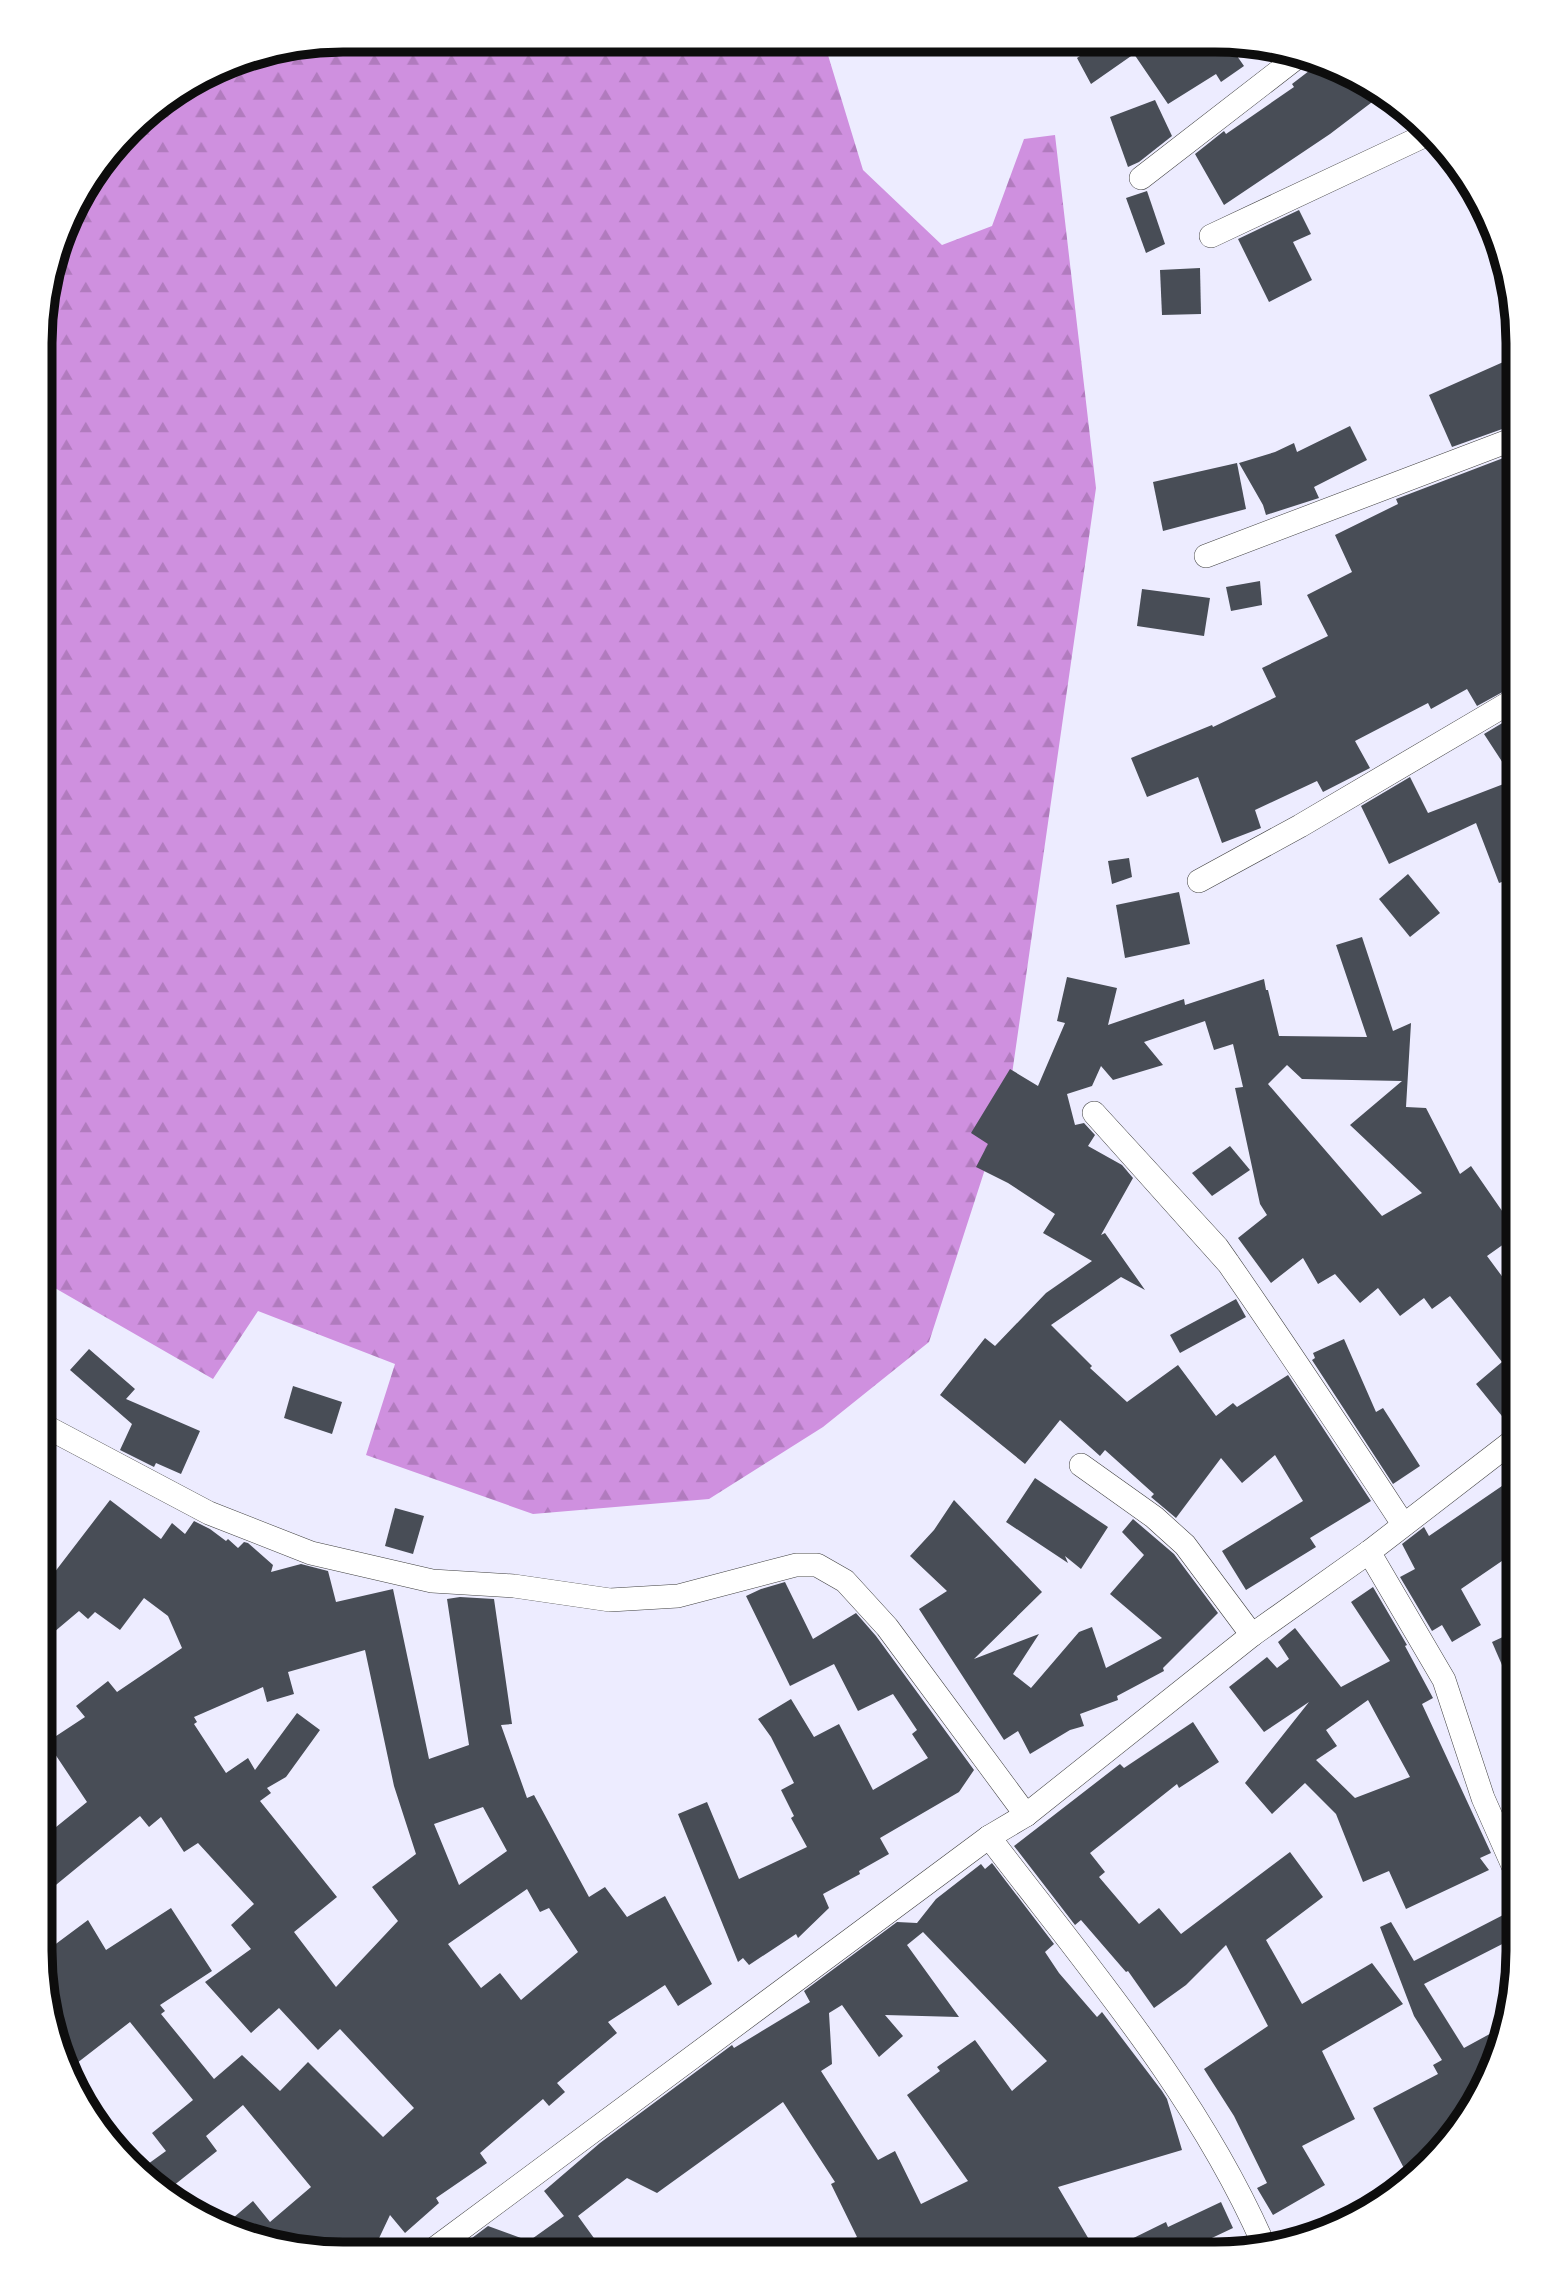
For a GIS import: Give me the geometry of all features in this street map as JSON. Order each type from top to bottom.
[{"type":"street","points":[[1141,178],[1291,62]]},
{"type":"street","points":[[1211,236],[1421,138]]},
{"type":"street","points":[[1206,556],[1506,442]]},
{"type":"street","points":[[1199,880],[1300,826],[1506,705]]},
{"type":"street","points":[[1229,1264],[1094,1113],[1217,1247],[1229,1264],[1403,1524]]},
{"type":"street","points":[[52,1430],[209,1513],[311,1553],[432,1581],[514,1586],[610,1600],[678,1596],[796,1565],[817,1565],[845,1581],[887,1627],[1026,1815]]},
{"type":"street","points":[[443,2242],[989,1837],[1026,1815],[1252,1635],[1370,1552],[1506,1446]]},
{"type":"street","points":[[1081,1465],[1154,1517],[1185,1545],[1252,1635]]},
{"type":"street","points":[[1370,1552],[1444,1680],[1483,1798],[1506,1850]]},
{"type":"street","points":[[989,1837],[1150,2049],[1195,2116],[1241,2195],[1260,2238]]},
{"type":"green space","points":[[827,52],[863,170],[942,245],[992,226],[1024,139],[1055,135],[1096,488],[1009,1095],[929,1342],[823,1427],[709,1499],[533,1514],[366,1455],[395,1364],[258,1311],[213,1379],[52,1286],[52,343],[62,268],[91,198],[113,166],[138,138],[166,113],[198,91],[268,62],[324,53]]},
{"type":"building","points":[[1086,52],[1216,52],[1235,53],[1244,66],[1221,82],[1216,74],[1168,104],[1134,54],[1091,84],[1077,58]]},
{"type":"building","points":[[1312,69],[1344,82],[1374,100],[1330,134],[1224,205],[1195,154],[1224,131],[1226,134],[1294,87],[1292,84]]},
{"type":"building","points":[[1155,100],[1172,136],[1139,162],[1128,167],[1110,117]]},
{"type":"building","points":[[1147,191],[1165,244],[1146,253],[1126,198]]},
{"type":"building","points":[[1299,210],[1311,234],[1293,242],[1312,280],[1269,302],[1238,239]]},
{"type":"building","points":[[1200,268],[1201,314],[1162,315],[1160,270]]},
{"type":"building","points":[[1506,361],[1506,428],[1452,447],[1429,395]]},
{"type":"building","points":[[1350,426],[1367,460],[1314,487],[1319,498],[1266,515],[1239,463],[1294,443],[1297,452]]},
{"type":"building","points":[[1506,457],[1506,618],[1503,619],[1506,626],[1506,690],[1477,706],[1467,689],[1431,709],[1428,703],[1355,741],[1370,768],[1323,792],[1317,781],[1255,810],[1261,828],[1222,843],[1198,777],[1147,797],[1131,758],[1212,725],[1213,727],[1276,697],[1262,668],[1328,636],[1307,595],[1352,572],[1335,535],[1398,504],[1396,499]]},
{"type":"building","points":[[1237,463],[1246,509],[1163,531],[1153,482]]},
{"type":"building","points":[[1260,581],[1262,605],[1231,611],[1226,587]]},
{"type":"building","points":[[1142,589],[1210,598],[1204,636],[1137,626]]},
{"type":"building","points":[[1506,721],[1506,768],[1484,734]]},
{"type":"building","points":[[1410,777],[1428,813],[1506,783],[1506,881],[1499,883],[1476,823],[1389,864],[1361,806]]},
{"type":"building","points":[[1129,858],[1132,877],[1112,884],[1108,861]]},
{"type":"building","points":[[1408,874],[1440,913],[1410,937],[1379,899]]},
{"type":"building","points":[[1179,892],[1190,944],[1125,958],[1116,905]]},
{"type":"building","points":[[1362,937],[1393,1031],[1411,1023],[1406,1107],[1426,1108],[1460,1174],[1471,1166],[1506,1217],[1506,1243],[1487,1256],[1506,1282],[1506,1421],[1476,1384],[1502,1362],[1450,1296],[1432,1309],[1424,1298],[1400,1316],[1378,1288],[1360,1303],[1335,1274],[1318,1284],[1303,1258],[1271,1283],[1238,1238],[1267,1215],[1260,1204],[1235,1088],[1243,1087],[1233,1044],[1214,1050],[1205,1021],[1144,1042],[1163,1065],[1113,1080],[1101,1066],[1092,1086],[1067,1094],[1075,1125],[1084,1123],[1095,1135],[1088,1146],[1122,1165],[1133,1178],[1101,1235],[1105,1233],[1145,1290],[1121,1277],[1051,1325],[1092,1366],[1090,1368],[1127,1402],[1178,1365],[1216,1416],[1233,1403],[1237,1407],[1288,1375],[1371,1501],[1310,1538],[1316,1547],[1246,1590],[1222,1551],[1303,1501],[1275,1455],[1242,1483],[1221,1458],[1176,1518],[1151,1497],[1154,1494],[1105,1450],[1100,1456],[1060,1420],[1025,1464],[940,1395],[985,1338],[995,1346],[1046,1293],[1092,1261],[1043,1233],[1055,1214],[1008,1183],[976,1167],[988,1144],[971,1133],[1010,1069],[1038,1086],[1065,1023],[1057,1021],[1067,977],[1117,988],[1108,1025],[1184,999],[1185,1005],[1264,979],[1279,1036],[1367,1037],[1336,945]],"holes":[[[1287,1065],[1302,1079],[1402,1081],[1350,1125],[1422,1193],[1382,1216],[1268,1084]]]},
{"type":"building","points":[[1230,1146],[1250,1170],[1212,1196],[1192,1173]]},
{"type":"building","points":[[1236,1299],[1246,1317],[1180,1353],[1170,1335]]},
{"type":"building","points":[[1344,1339],[1376,1412],[1383,1408],[1420,1466],[1393,1484],[1312,1360],[1315,1358],[1313,1353]]},
{"type":"building","points":[[89,1349],[135,1389],[126,1399],[200,1431],[181,1474],[156,1463],[154,1467],[120,1450],[132,1424],[70,1370]]},
{"type":"building","points":[[293,1386],[342,1402],[332,1434],[284,1418]]},
{"type":"building","points":[[1035,1478],[1108,1527],[1081,1569],[1065,1556],[1068,1563],[1006,1522]]},
{"type":"building","points":[[1506,1483],[1506,1558],[1461,1589],[1481,1625],[1452,1642],[1442,1625],[1432,1631],[1400,1577],[1415,1569],[1402,1544],[1424,1527],[1429,1536]]},
{"type":"building","points":[[110,1500],[161,1539],[172,1523],[185,1534],[194,1521],[226,1541],[228,1539],[238,1548],[244,1542],[248,1543],[273,1565],[271,1572],[301,1564],[328,1571],[336,1602],[393,1589],[429,1759],[469,1745],[447,1599],[494,1599],[512,1724],[501,1725],[527,1798],[534,1795],[589,1897],[605,1887],[627,1917],[665,1896],[712,1984],[678,2006],[665,1985],[608,2022],[617,2033],[557,2083],[565,2092],[549,2106],[543,2099],[480,2153],[487,2163],[436,2198],[439,2203],[405,2233],[390,2215],[377,2242],[305,2239],[268,2232],[235,2220],[233,2218],[253,2201],[270,2222],[311,2187],[243,2105],[206,2136],[217,2151],[173,2186],[147,2165],[166,2151],[152,2133],[193,2100],[130,2022],[76,2064],[62,2026],[55,1989],[52,1947],[88,1920],[106,1950],[171,1908],[212,1971],[160,2005],[165,2011],[161,2014],[214,2079],[242,2055],[280,2091],[308,2062],[383,2137],[414,2108],[340,2029],[318,2050],[279,2008],[251,2033],[205,1982],[251,1949],[231,1925],[254,1904],[198,1843],[184,1852],[161,1817],[149,1827],[140,1816],[52,1888],[52,1830],[87,1802],[52,1750],[52,1739],[85,1717],[76,1706],[108,1681],[117,1692],[182,1648],[168,1616],[144,1598],[120,1630],[95,1612],[88,1619],[79,1611],[52,1634],[52,1576]],"holes":[[[365,1650],[394,1786],[416,1854],[372,1887],[398,1921],[336,1987],[294,1932],[337,1897],[260,1801],[271,1793],[267,1788],[286,1777],[320,1730],[297,1713],[255,1770],[248,1758],[226,1773],[194,1724],[197,1722],[194,1717],[263,1687],[267,1702],[294,1694],[288,1672]],[[483,1807],[507,1851],[459,1885],[434,1824]],[[527,1889],[540,1912],[549,1908],[578,1952],[521,2000],[500,1973],[481,1988],[448,1944]]]},
{"type":"building","points":[[954,1500],[1042,1592],[974,1659],[1039,1634],[1013,1674],[1031,1688],[1079,1632],[1092,1627],[1106,1668],[1162,1638],[1110,1594],[1144,1555],[1122,1532],[1133,1519],[1174,1554],[1218,1613],[1163,1668],[1164,1671],[1117,1696],[1118,1700],[1080,1714],[1084,1726],[1070,1730],[1030,1754],[1018,1731],[1004,1740],[919,1609],[947,1591],[910,1556],[934,1530]]},
{"type":"building","points":[[395,1508],[424,1516],[413,1554],[385,1546]]},
{"type":"building","points":[[785,1582],[813,1639],[856,1613],[876,1636],[974,1770],[959,1792],[880,1838],[889,1854],[823,1894],[829,1908],[798,1938],[796,1934],[749,1965],[743,1958],[738,1962],[678,1814],[707,1802],[739,1879],[807,1847],[791,1818],[794,1816],[781,1790],[794,1783],[771,1737],[758,1719],[791,1699],[814,1737],[839,1724],[873,1790],[928,1758],[912,1734],[917,1730],[893,1694],[858,1711],[834,1664],[790,1686],[746,1596]]},
{"type":"building","points":[[1373,1587],[1407,1645],[1405,1646],[1433,1698],[1422,1704],[1491,1853],[1480,1858],[1489,1870],[1406,1909],[1389,1871],[1363,1882],[1336,1814],[1305,1783],[1272,1814],[1245,1783],[1309,1702],[1264,1732],[1229,1687],[1267,1657],[1277,1668],[1289,1659],[1278,1642],[1295,1628],[1341,1687],[1390,1661],[1351,1602]],"holes":[[[1368,1700],[1410,1777],[1355,1798],[1316,1760],[1337,1746],[1326,1730]]]},
{"type":"building","points":[[1506,1636],[1506,1674],[1492,1642]]},
{"type":"building","points":[[1193,1722],[1219,1762],[1179,1788],[1177,1784],[1090,1853],[1105,1872],[1099,1877],[1139,1924],[1159,1908],[1181,1934],[1290,1852],[1323,1897],[1266,1940],[1302,2004],[1372,1963],[1403,2004],[1322,2051],[1355,2119],[1302,2146],[1325,2185],[1273,2215],[1257,2188],[1267,2183],[1234,2116],[1204,2069],[1268,2026],[1226,1945],[1186,1985],[1154,2008],[1128,1971],[1126,1972],[1081,1920],[1075,1925],[1014,1846],[1120,1764],[1124,1768]]},
{"type":"building","points":[[992,1863],[1054,1944],[1045,1952],[1059,1973],[1097,2017],[1102,2012],[1162,2091],[1167,2099],[1182,2150],[1058,2187],[1090,2242],[848,2242],[857,2237],[831,2184],[835,2182],[783,2102],[657,2193],[627,2178],[578,2216],[597,2242],[469,2242],[488,2226],[529,2241],[564,2216],[544,2191],[600,2143],[732,2045],[734,2048],[810,2002],[804,1991],[897,1922],[917,1923],[936,1899],[981,1864],[985,1869]],"holes":[[[923,1932],[1047,2061],[1012,2091],[975,2040],[937,2067],[940,2071],[907,2095],[968,2181],[921,2204],[895,2151],[878,2160],[821,2071],[832,2064],[829,2013],[842,2005],[879,2057],[903,2036],[885,2015],[959,2017],[907,1945]]]},
{"type":"building","points":[[1506,1914],[1506,1942],[1424,1984],[1464,2048],[1495,2031],[1468,2096],[1446,2128],[1405,2171],[1373,2108],[1438,2074],[1433,2065],[1442,2060],[1414,2016],[1380,1927],[1391,1922],[1414,1961]]},
{"type":"building","points":[[1221,2202],[1233,2228],[1203,2242],[1125,2242],[1166,2222],[1168,2227]]}]
